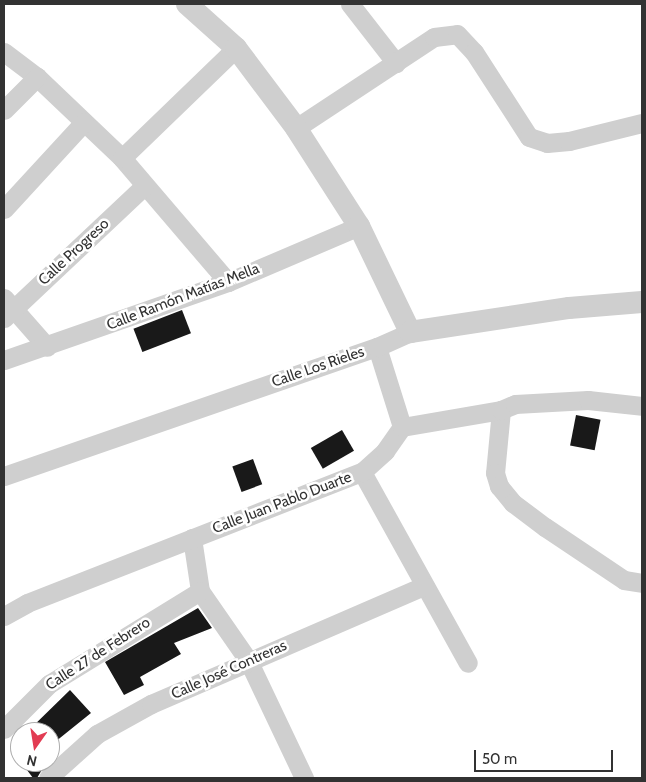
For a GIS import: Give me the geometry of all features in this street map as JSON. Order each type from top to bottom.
[{"type":"street","points":[[187,4],[236,48],[296,128],[359,226],[410,332]]},
{"type":"street","points":[[350,4],[396,63]]},
{"type":"street","points":[[296,128],[434,37],[457,34],[474,52],[529,137],[547,143],[569,141],[642,123]]},
{"type":"street","points":[[122,158],[236,48]]},
{"type":"street","points":[[4,52],[37,77],[122,158],[228,282]]},
{"type":"street","points":[[4,110],[37,77]]},
{"type":"street","points":[[4,209],[84,122]]},
{"type":"street","name":"Calle Progreso","points":[[7,308],[144,186]]},
{"type":"street","name":"Calle Ramón Matías Mella","points":[[4,360],[47,347],[228,282],[359,226]]},
{"type":"street","name":"Calle Los Rieles","points":[[4,476],[377,347],[410,332],[569,308],[642,302]]},
{"type":"street","points":[[7,308],[47,347]]},
{"type":"street","points":[[377,347],[402,427],[501,410],[515,404],[588,400],[642,406]]},
{"type":"street","points":[[501,410],[495,473],[502,490],[526,514],[616,575],[632,583],[642,583]]},
{"type":"street","name":"Calle Juan Pablo Duarte","points":[[4,616],[27,603],[362,472],[385,451],[402,427]]},
{"type":"street","points":[[362,472],[468,663]]},
{"type":"street","points":[[192,538],[200,591],[248,660],[304,778]]},
{"type":"street","name":"Calle José Contreras","points":[[48,778],[97,734],[151,704],[248,660],[424,586]]},
{"type":"street","name":"Calle 27 de Febrero","points":[[4,729],[50,684],[200,591]]},
{"type":"building","points":[[182,310],[191,333],[142,352],[133,329]]},
{"type":"building","points":[[576,415],[601,420],[595,450],[570,445]]},
{"type":"building","points":[[342,430],[354,451],[323,469],[311,448]]},
{"type":"building","points":[[253,459],[262,484],[242,492],[232,467]]},
{"type":"building","points":[[198,608],[212,628],[174,643],[181,654],[140,677],[144,685],[124,695],[105,662]]},
{"type":"building","points":[[70,690],[91,713],[60,738],[60,722],[37,722]]},
{"type":"building","points":[[28,772],[41,772],[37,778],[33,778]]}]
